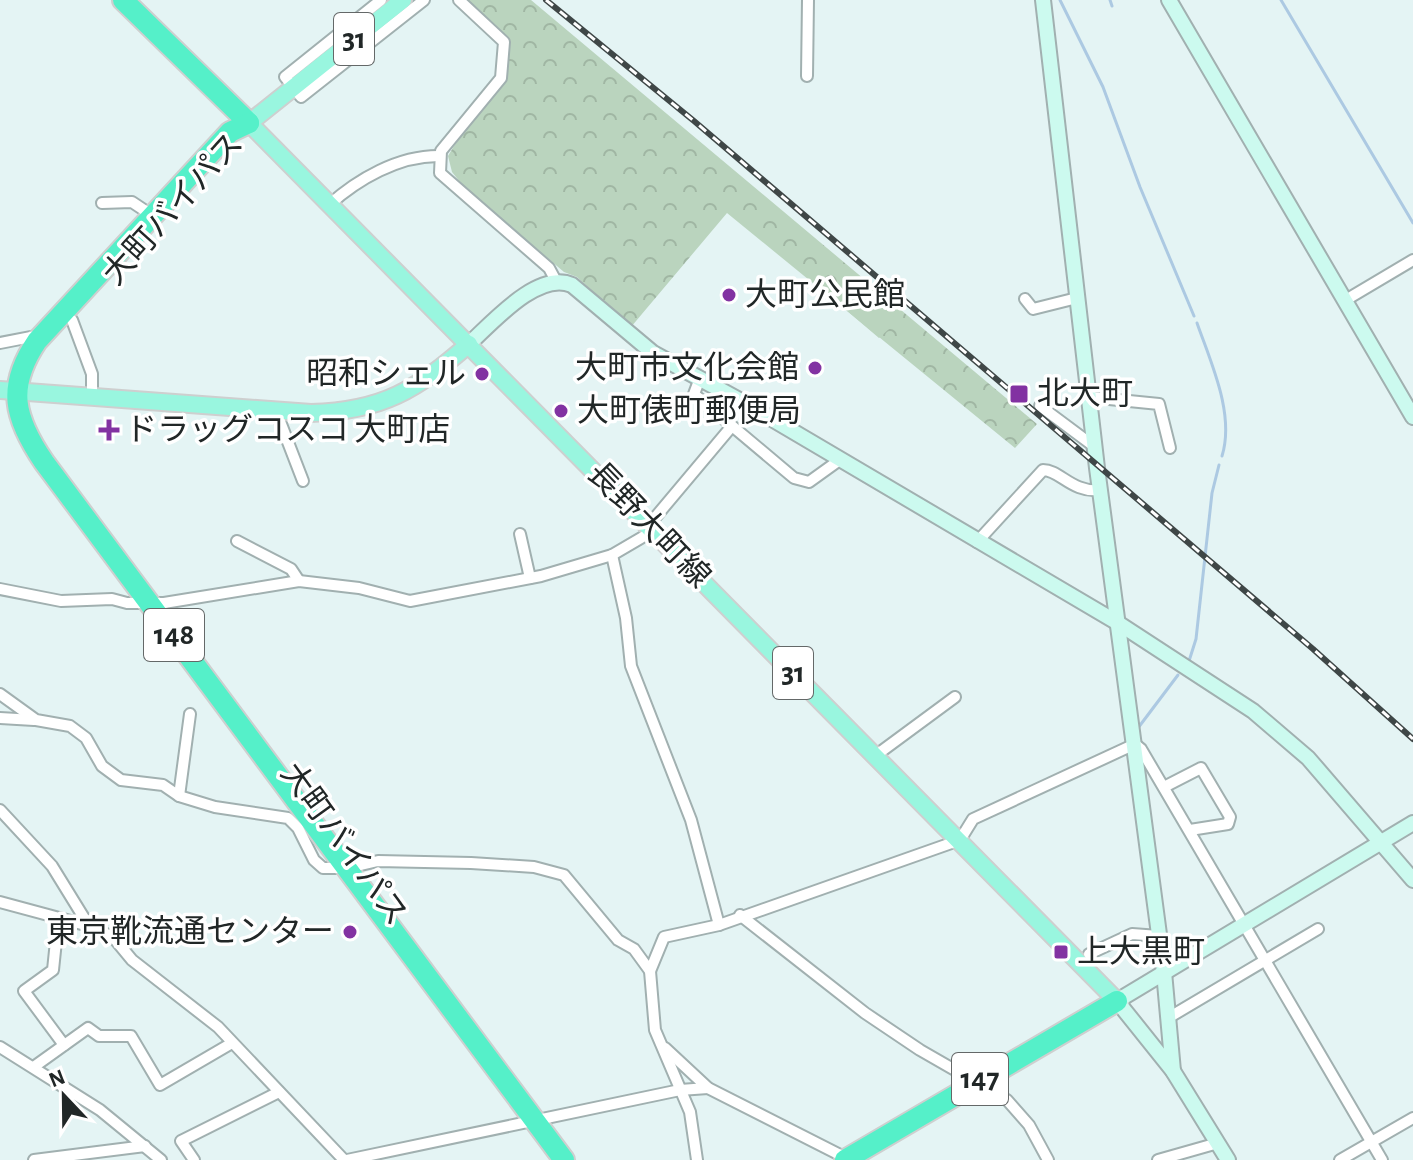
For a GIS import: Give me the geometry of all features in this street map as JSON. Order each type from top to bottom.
[{"type":"highway","points":[[123,0],[249,123]]},
{"type":"highway","name":"大町バイパス","points":[[249,123],[230,132],[42,335],[21,367],[15,391],[19,416],[33,446],[157,603],[541,1120],[578,1160]]},
{"type":"highway","name":"大町バイパス","points":[[15,391],[72,320],[242,140],[249,123]]},
{"type":"highway","name":"147","points":[[846,1159],[1117,1001]]},
{"type":"highway","name":"大町バイパス","points":[[541,1120],[564,1160]]},
{"type":"main road","name":"31","points":[[249,123],[403,0]]},
{"type":"main road","name":"長野大町線","points":[[249,123],[1117,1001]]},
{"type":"main road","points":[[15,391],[276,411],[353,411],[389,400],[426,380],[469,344]]},
{"type":"street","points":[[381,0],[285,77],[301,97],[424,0]]},
{"type":"street","points":[[329,205],[387,168],[438,156],[503,73],[504,42],[459,0]]},
{"type":"street","points":[[807,76],[808,0]]},
{"type":"street","points":[[1043,0],[1100,490],[1164,972],[1173,1071]]},
{"type":"street","points":[[1169,0],[1413,417]]},
{"type":"street","points":[[438,156],[444,181],[549,268],[556,281]]},
{"type":"street","points":[[102,203],[132,202],[153,216]]},
{"type":"street","points":[[1344,301],[1413,260]]},
{"type":"street","points":[[469,344],[514,302],[556,281],[572,285],[653,353],[841,459],[1118,623],[1253,711],[1286,738],[1333,785],[1413,880]]},
{"type":"street","points":[[1025,299],[1033,309],[1077,298]]},
{"type":"street","points":[[72,320],[92,374],[92,397]]},
{"type":"street","points":[[0,343],[33,334],[42,335]]},
{"type":"street","points":[[700,378],[694,394],[803,483],[841,459]]},
{"type":"street","points":[[1089,397],[1159,404],[1170,448]]},
{"type":"street","points":[[1040,406],[1095,447]]},
{"type":"street","points":[[276,411],[303,481]]},
{"type":"street","points":[[0,589],[61,601],[112,599],[157,603],[299,581],[359,588],[410,601],[530,578],[612,555],[650,528],[732,426]]},
{"type":"street","points":[[977,542],[1043,470],[1051,470],[1074,487],[1100,490]]},
{"type":"street","points":[[520,534],[530,578]]},
{"type":"street","points":[[237,541],[291,569],[299,581]]},
{"type":"street","points":[[612,555],[626,618],[631,666],[691,820],[719,925]]},
{"type":"street","points":[[0,694],[36,720]]},
{"type":"street","points":[[875,756],[955,697]]},
{"type":"street","points":[[179,796],[190,714]]},
{"type":"street","points":[[0,718],[70,726],[86,738],[102,766],[121,780],[163,785],[179,796],[215,807],[288,818],[298,828],[317,865],[353,867],[378,861],[471,863],[554,870],[573,882],[618,940],[634,949],[650,971]]},
{"type":"street","points":[[1135,744],[1190,830],[1382,1160]]},
{"type":"street","points":[[697,1160],[690,1112],[655,1030],[650,971],[664,937],[719,925],[740,915],[960,840],[973,819],[1135,744]]},
{"type":"street","points":[[1164,787],[1201,768],[1230,817],[1228,824],[1190,830]]},
{"type":"street","points":[[0,810],[52,866],[89,926]]},
{"type":"street","points":[[1228,1160],[1173,1071],[1117,1001],[1413,823]]},
{"type":"street","points":[[0,902],[89,926],[113,937],[132,960],[218,1027],[346,1160],[680,1090],[708,1088]]},
{"type":"street","points":[[740,915],[865,1013],[1007,1100],[1017,1110],[1048,1160]]},
{"type":"street","points":[[64,1045],[24,991],[53,970],[56,941],[66,921]]},
{"type":"street","points":[[1168,1018],[1318,929]]},
{"type":"street","points":[[1089,954],[1132,934],[1159,936]]},
{"type":"street","points":[[35,1066],[88,1028],[99,1036],[131,1036],[160,1085],[232,1043]]},
{"type":"street","points":[[0,1047],[35,1066],[100,1110],[161,1160]]},
{"type":"street","points":[[664,1047],[708,1088],[846,1159]]},
{"type":"street","points":[[194,1160],[181,1141],[279,1092]]},
{"type":"street","points":[[1340,1160],[1413,1118]]},
{"type":"street","points":[[1158,1160],[1218,1143]]},
{"type":"street","points":[[34,1160],[145,1146]]},
{"type":"green space","points":[[466,0],[531,0],[1037,424],[1015,448],[727,213],[631,327],[577,277],[564,272],[464,187],[452,172],[448,156],[507,75],[507,39]]},
{"type":"green space","points":[[855,286],[899,320],[879,338],[846,310],[853,302],[846,297]]},
{"type":"waterway","points":[[1060,0],[1103,87],[1140,187],[1194,316]]},
{"type":"waterway","points":[[1110,0],[1112,6]]},
{"type":"waterway","points":[[1281,0],[1413,223]]},
{"type":"waterway","points":[[1197,323],[1220,389],[1226,423],[1222,456]]},
{"type":"waterway","points":[[1189,661],[1196,639],[1212,493],[1219,465]]},
{"type":"waterway","points":[[1138,728],[1178,675]]},
{"type":"railway","points":[[546,0],[694,121],[1313,649],[1413,739]]},
{"type":"place","name":"大町公民館","points":[[729,295]]},
{"type":"place","name":"大町市文化会館","points":[[815,368]]},
{"type":"place","name":"昭和シェル","points":[[482,374]]},
{"type":"place","name":"北大町","points":[[1019,394]]},
{"type":"place","name":"大町俵町郵便局","points":[[561,411]]},
{"type":"place","name":"ドラッグコスコ 大町店","points":[[109,430]]},
{"type":"place","name":"東京靴流通センター","points":[[350,932]]},
{"type":"place","name":"上大黒町","points":[[1061,952]]}]
